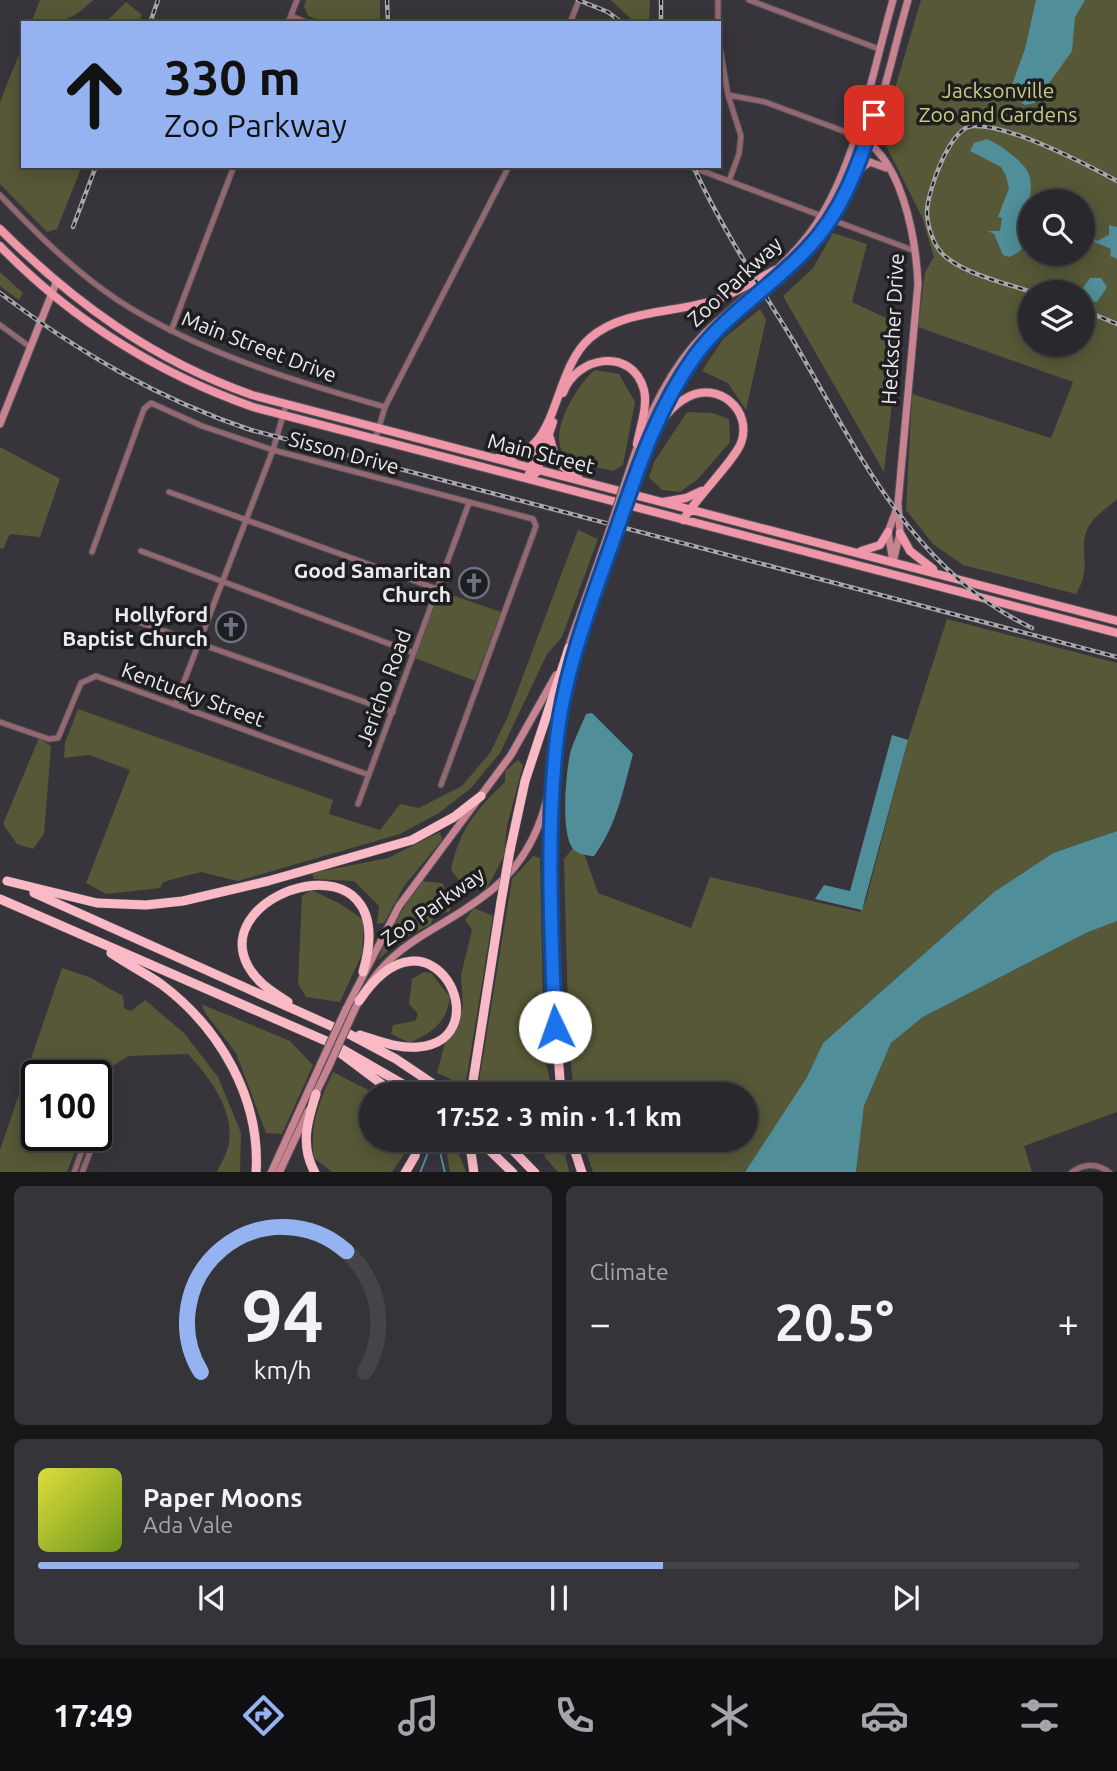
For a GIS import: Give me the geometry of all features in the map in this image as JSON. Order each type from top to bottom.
[{"type":"highway","points":[[472,1082],[510,850],[525,780],[569,648]]},
{"type":"highway","points":[[557,737],[552,895],[560,1082]]},
{"type":"highway","points":[[4,880],[97,903],[146,905],[183,901],[268,881],[412,840],[454,817],[481,796]]},
{"type":"highway","points":[[4,880],[336,1028],[396,1059],[430,1082]]},
{"type":"highway","points":[[310,1016],[263,985],[247,963],[243,946],[245,931],[252,916],[267,903],[306,886],[333,887],[348,892],[361,904],[369,922],[369,950],[363,972]]},
{"type":"highway","points":[[0,899],[314,1036],[372,1064],[401,1082]]},
{"type":"highway","points":[[92,941],[162,985],[190,1010],[216,1041],[237,1076],[250,1110],[256,1134],[256,1172]]},
{"type":"highway","points":[[336,1028],[393,1045],[420,1047],[445,1035],[457,1009],[455,992],[447,978],[434,967],[418,962],[401,964],[388,970],[359,1001]]},
{"type":"highway","points":[[314,1036],[378,1082]]},
{"type":"highway","points":[[315,1172],[308,1157],[306,1140],[316,1094]]},
{"type":"highway","points":[[405,1172],[416,1152]]},
{"type":"highway","points":[[470,1152],[474,1172]]},
{"type":"highway","points":[[492,1152],[513,1172]]},
{"type":"highway","points":[[515,1152],[536,1172]]},
{"type":"highway","points":[[575,1152],[582,1172]]},
{"type":"main road","name":"Zoo Parkway","points":[[350,1011],[376,972],[400,949],[485,895],[516,865],[542,818],[575,652],[630,478],[637,444],[666,386],[692,348],[775,270],[801,243],[821,216],[843,173],[892,0]]},
{"type":"main road","name":"Zoo Parkway","points":[[630,478],[671,393],[698,353],[807,250],[831,220],[855,174],[867,140],[908,0]]},
{"type":"main road","points":[[854,135],[867,140]]},
{"type":"main road","name":"Heckscher Drive","points":[[867,140],[889,170],[908,215],[916,251],[918,285],[898,503],[900,533],[893,562]]},
{"type":"main road","points":[[855,174],[870,162],[889,170]]},
{"type":"main road","name":"Main Street","points":[[0,229],[56,283],[124,333],[175,363],[232,388],[378,430],[1117,621]]},
{"type":"main road","name":"Main Street","points":[[0,246],[51,294],[99,330],[173,374],[216,394],[283,416],[1117,633]]},
{"type":"main road","points":[[530,481],[566,368],[577,352],[597,333],[624,320],[712,301],[775,270]]},
{"type":"main road","points":[[0,424],[56,283]]},
{"type":"main road","points":[[486,457],[504,458],[526,452],[548,429],[565,388],[576,371],[592,362],[613,361],[634,372],[645,393],[637,444]]},
{"type":"main road","points":[[649,440],[672,408],[690,396],[711,393],[731,401],[743,417],[741,442],[683,520]]},
{"type":"main road","points":[[548,429],[556,461],[586,483]]},
{"type":"main road","points":[[660,502],[686,498],[704,489]]},
{"type":"main road","name":"Heckscher Drive","points":[[893,562],[889,555],[888,532],[898,503]]},
{"type":"main road","points":[[844,550],[868,551],[880,545],[888,532]]},
{"type":"main road","points":[[900,533],[905,545],[920,562],[948,577]]},
{"type":"main road","name":"Zoo Parkway","points":[[271,1172],[350,1011],[363,972],[398,906],[481,796],[531,724],[569,648],[608,544]]},
{"type":"main road","points":[[875,570],[893,562],[908,579]]},
{"type":"main road","points":[[1080,623],[1083,612]]},
{"type":"main road","name":"Zoo Parkway","points":[[279,1172],[316,1094],[325,1064]]},
{"type":"street","points":[[289,19],[297,0]]},
{"type":"street","points":[[571,21],[579,0]]},
{"type":"street","points":[[718,0],[718,21]]},
{"type":"street","points":[[749,0],[878,50]]},
{"type":"street","points":[[721,54],[741,145],[729,181]]},
{"type":"street","points":[[728,95],[765,102],[854,135]]},
{"type":"street","points":[[171,331],[233,168]]},
{"type":"street","points":[[375,440],[385,407],[508,168]]},
{"type":"street","points":[[694,168],[916,251]]},
{"type":"street","name":"Main Street Drive","points":[[0,195],[79,271],[119,300],[171,331],[283,376],[385,407]]},
{"type":"street","points":[[0,325],[30,347]]},
{"type":"street","name":"Sisson Drive","points":[[92,552],[142,414],[146,406],[151,404],[202,426],[273,450],[533,519],[536,526],[441,785]]},
{"type":"street","points":[[174,705],[273,450],[286,405]]},
{"type":"street","points":[[169,492],[437,589]]},
{"type":"street","name":"Jericho Road","points":[[358,804],[469,503]]},
{"type":"street","points":[[141,551],[414,653]]},
{"type":"street","points":[[116,614],[393,712]]},
{"type":"street","name":"Kentucky Street","points":[[0,722],[49,739],[58,738],[81,682],[96,676],[369,775]]},
{"type":"street","points":[[74,1172],[82,1151]]},
{"type":"street","points":[[82,1172],[90,1151]]},
{"type":"street","points":[[1071,1172],[1087,1166],[1098,1166],[1110,1172]]},
{"type":"green space","points":[[40,0],[93,0],[65,19],[32,21]]},
{"type":"green space","points":[[306,0],[380,0],[380,21],[322,21],[308,16],[304,6]]},
{"type":"green space","points":[[611,0],[650,0],[649,21],[633,21]]},
{"type":"green space","name":"Jacksonville Zoo and Gardens","points":[[921,0],[1117,0],[1117,499],[1091,522],[1085,534],[1084,574],[1076,594],[963,565],[933,544],[906,510],[912,394],[1051,438],[1073,382],[918,327],[925,272],[934,257],[922,217],[881,136]]},
{"type":"green space","points":[[126,2],[142,15],[139,21],[107,21]]},
{"type":"green space","points":[[21,49],[21,168],[81,168],[57,229],[47,232],[0,184],[0,102]]},
{"type":"green space","points":[[833,233],[867,244],[852,302],[901,325],[884,472],[783,296],[813,268]]},
{"type":"green space","points":[[0,272],[23,293],[19,300],[0,286]]},
{"type":"green space","points":[[760,309],[766,320],[746,410],[728,383],[702,371],[723,339]]},
{"type":"green space","points":[[595,370],[619,374],[635,402],[623,465],[613,471],[570,459],[562,451],[559,440],[565,413],[579,387]]},
{"type":"green space","points":[[687,412],[712,413],[729,419],[730,442],[698,479],[680,492],[662,490],[649,477],[654,462]]},
{"type":"green space","points":[[0,447],[60,479],[40,537],[10,534],[3,549],[0,548]]},
{"type":"green space","points":[[578,530],[598,539],[562,637],[547,654],[500,753],[471,788],[439,813],[400,834],[238,881],[201,872],[163,882],[160,888],[106,894],[86,883],[130,770],[89,755],[64,758],[65,743],[78,709],[333,800],[329,814],[380,830],[400,804],[419,808],[462,786],[490,753],[508,716]]},
{"type":"green space","points":[[440,591],[501,612],[475,681],[415,658]]},
{"type":"green space","points":[[947,619],[1117,663],[1117,831],[1053,853],[994,892],[823,1043],[807,1077],[745,1172],[593,1172],[586,1152],[758,1152],[758,1082],[573,1082],[569,1045],[564,859],[573,848],[585,856],[598,893],[691,928],[710,877],[860,912],[866,900],[908,740]]},
{"type":"green space","points":[[39,738],[51,746],[44,834],[33,849],[17,844],[3,824]]},
{"type":"green space","points":[[518,760],[523,765],[507,826],[504,856],[487,888],[468,892],[451,870],[454,856],[470,821],[505,782],[505,771]]},
{"type":"green space","points":[[440,832],[442,840],[404,886],[384,923],[377,924],[379,906],[354,881],[314,879],[312,873],[388,858]]},
{"type":"green space","points":[[533,856],[540,858],[544,1055],[550,1082],[479,1082],[512,879]]},
{"type":"green space","points":[[420,881],[442,883],[452,905],[449,912],[436,913],[431,924],[400,940],[378,960],[388,934]]},
{"type":"green space","points":[[311,890],[339,903],[364,920],[362,954],[340,1002],[306,997],[298,984],[302,896]]},
{"type":"green space","points":[[474,908],[493,916],[466,1081],[452,1080],[437,1073],[445,1043],[452,1034],[463,1007],[461,975],[472,930],[465,920]]},
{"type":"green space","points":[[1117,921],[1117,1112],[1024,1146],[1032,1172],[856,1172],[864,1106],[891,1043],[923,1017],[1086,933]]},
{"type":"green space","points":[[62,968],[89,977],[123,996],[124,1008],[131,1011],[145,1000],[184,1033],[218,1077],[241,1133],[240,1172],[217,1172],[228,1146],[228,1118],[212,1083],[188,1054],[128,1056],[112,1066],[112,1060],[31,1060]]},
{"type":"green space","points":[[424,972],[431,973],[450,997],[438,1025],[410,1043],[391,1034],[393,1025],[415,1021],[418,1014],[409,1004],[412,979]]},
{"type":"green space","points":[[201,1004],[290,1041],[313,1065],[282,1134],[266,1133],[236,1053]]},
{"type":"green space","points":[[333,1072],[359,1085],[359,1152],[406,1152],[392,1172],[332,1172],[314,1158],[314,1124],[323,1093]]},
{"type":"green space","points":[[21,1088],[21,1151],[75,1151],[67,1172],[0,1172],[0,1150]]},
{"type":"green space","points":[[447,1152],[458,1152],[466,1172],[450,1172]]},
{"type":"green space","points":[[544,1152],[565,1152],[569,1172],[558,1172],[545,1157]]},
{"type":"water","points":[[1036,0],[1085,0],[1075,17],[1072,51],[1035,103],[1025,105],[1013,98],[1010,90],[1025,49]]},
{"type":"water","points":[[987,139],[1019,161],[1029,174],[1031,189],[1018,189],[1018,252],[1009,257],[1003,255],[994,234],[988,231],[1000,231],[1002,218],[998,217],[1009,188],[1006,176],[1001,167],[970,151],[974,143]]},
{"type":"water","points":[[1109,225],[1117,227],[1117,259],[1110,256],[1111,249],[1095,242],[1095,239],[1097,241],[1109,235]]},
{"type":"water","points":[[1101,278],[1107,287],[1097,302],[1095,280],[1089,280]]},
{"type":"water","points":[[592,713],[633,754],[614,820],[594,856],[573,849],[565,816],[571,750],[586,714]]},
{"type":"water","points":[[892,735],[908,740],[862,910],[815,899],[824,885],[850,891]]},
{"type":"water","points":[[1117,831],[1117,921],[1086,933],[923,1017],[891,1043],[864,1106],[856,1172],[745,1172],[807,1077],[823,1043],[994,892],[1053,853]]},
{"type":"waterway","points":[[420,1172],[428,1152]]},
{"type":"waterway","points":[[440,1152],[445,1172]]},
{"type":"railway","points":[[151,21],[158,0]]},
{"type":"railway","points":[[387,0],[388,21]]},
{"type":"railway","points":[[578,0],[608,12],[619,21]]},
{"type":"railway","points":[[661,0],[661,21]]},
{"type":"railway","points":[[1018,287],[958,265],[940,251],[930,232],[928,201],[942,161],[956,137],[964,129],[973,126],[1006,131],[1046,146],[1117,181]]},
{"type":"railway","points":[[73,227],[95,168]]},
{"type":"railway","points":[[694,168],[741,256],[841,425],[892,504],[921,541],[953,575],[990,604],[1032,628]]},
{"type":"railway","points":[[0,293],[59,335],[151,389],[251,430],[1117,657]]},
{"type":"railway","points":[[1095,315],[1117,324]]},
{"type":"place","name":"Good Samaritan Church","points":[[474,583]]},
{"type":"place","name":"Hollyford Baptist Church","points":[[231,627]]},
{"type":"route","points":[[555,1027],[552,895],[557,737],[575,652],[642,457],[671,393],[698,353],[732,317],[807,250],[831,220],[848,190],[874,115]]}]
